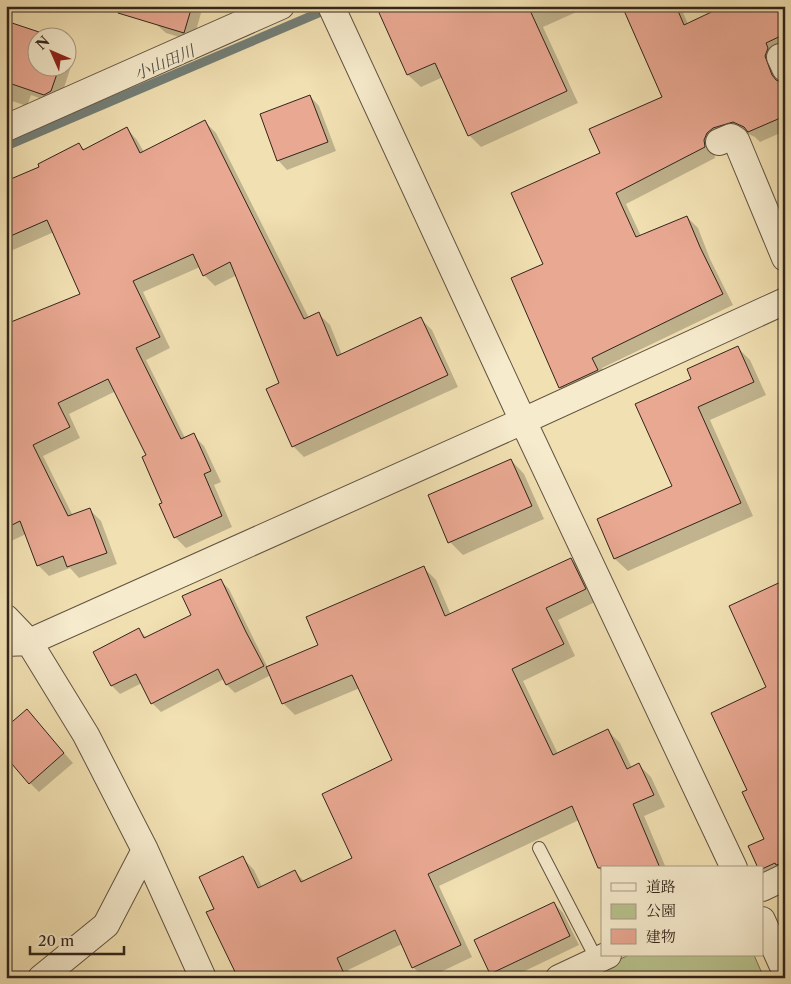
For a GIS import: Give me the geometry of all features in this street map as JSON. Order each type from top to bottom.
[{"type":"street","points":[[6,128],[281,6]]},
{"type":"street","points":[[331,6],[523,421],[733,866]]},
{"type":"street","points":[[719,142],[731,137],[736,140],[785,258]]},
{"type":"street","points":[[18,643],[523,421],[785,301]]},
{"type":"street","points":[[6,618],[18,643],[86,735],[145,850],[203,978]]},
{"type":"street","points":[[41,978],[106,925],[145,850]]},
{"type":"street","points":[[764,887],[785,877]]},
{"type":"street","points":[[764,924],[785,971]]},
{"type":"street","points":[[559,978],[603,958]]},
{"type":"lane","points":[[539,848],[601,955]]},
{"type":"green space","points":[[627,956],[754,956],[764,978],[580,978]]},
{"type":"building","points":[[119,6],[192,6],[184,33],[118,13]]},
{"type":"building","points":[[376,6],[528,6],[567,91],[468,136],[435,63],[407,75]]},
{"type":"building","points":[[622,6],[676,6],[684,25],[724,6],[785,6],[785,34],[766,43],[768,48],[765,56],[772,75],[776,80],[783,83],[785,87],[785,116],[748,132],[744,127],[733,122],[713,128],[707,133],[704,140],[705,147],[616,193],[636,237],[687,216],[723,294],[592,358],[598,370],[559,388],[511,278],[543,264],[511,193],[600,153],[589,129],[662,97]]},
{"type":"building","points":[[6,21],[28,28],[28,78],[56,78],[51,91],[44,95],[6,82]]},
{"type":"building","points":[[310,95],[328,142],[277,161],[260,114]]},
{"type":"building","points":[[205,120],[304,319],[319,312],[337,356],[421,317],[448,375],[292,447],[266,389],[279,383],[230,262],[203,276],[193,254],[133,281],[160,337],[136,348],[181,439],[194,433],[211,471],[204,474],[222,516],[174,538],[159,504],[162,503],[142,457],[146,455],[108,379],[58,403],[70,427],[33,445],[68,516],[90,508],[107,553],[67,567],[63,556],[37,566],[20,521],[6,528],[6,324],[80,294],[47,220],[6,238],[6,181],[39,167],[38,164],[79,143],[83,150],[127,127],[140,153]]},
{"type":"building","points":[[738,346],[754,382],[698,407],[741,503],[614,559],[597,519],[672,486],[635,404],[691,379],[687,369]]},
{"type":"building","points":[[511,459],[532,506],[448,543],[428,495]]},
{"type":"building","points":[[571,558],[586,589],[546,608],[564,644],[512,669],[553,755],[608,729],[627,769],[639,763],[654,795],[633,804],[659,866],[601,866],[601,868],[598,868],[572,806],[428,874],[461,945],[412,968],[395,930],[337,958],[346,978],[238,978],[206,912],[214,909],[199,877],[243,856],[258,888],[295,870],[301,882],[352,858],[322,794],[392,760],[352,675],[282,704],[266,667],[318,645],[306,617],[424,566],[445,616]]},
{"type":"building","points":[[221,579],[264,666],[226,685],[218,669],[151,704],[136,674],[111,686],[93,652],[139,628],[144,638],[191,615],[182,596]]},
{"type":"building","points":[[785,580],[785,862],[776,865],[775,863],[764,868],[764,866],[757,866],[748,846],[764,839],[742,792],[747,790],[711,713],[766,687],[729,606]]},
{"type":"building","points":[[27,709],[64,753],[29,784],[6,757],[6,727]]},
{"type":"building","points":[[554,902],[570,936],[490,974],[474,940]]},
{"type":"waterway","name":"小山田川","points":[[6,146],[330,8]]}]
